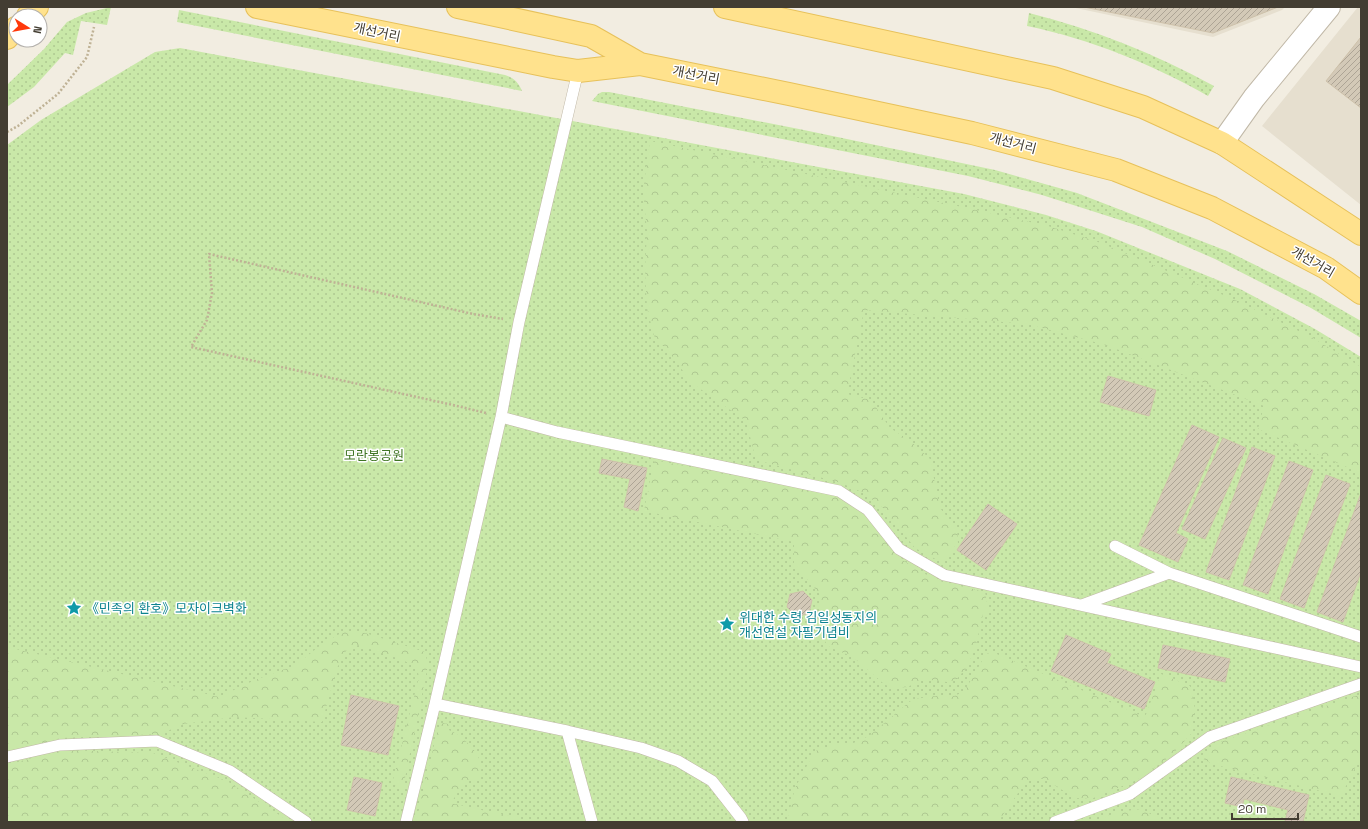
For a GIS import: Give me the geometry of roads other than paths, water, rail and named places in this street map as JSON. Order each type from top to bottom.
[{"type":"main road","name":"개선거리","points":[[257,7],[578,71],[640,64],[972,133],[1116,170],[1212,208],[1326,268],[1361,293]]},
{"type":"main road","name":"개선거리","points":[[458,7],[591,36],[640,64]]},
{"type":"main road","points":[[725,7],[1053,78],[1143,107],[1222,143],[1361,234]]},
{"type":"street","points":[[1222,143],[1254,98],[1329,7]]},
{"type":"lane","points":[[406,822],[435,704],[501,417],[519,322],[578,71]]},
{"type":"lane","points":[[501,417],[558,432],[839,491],[868,510],[899,549],[944,575],[1361,667]]},
{"type":"lane","points":[[1115,546],[1169,573],[1361,637]]},
{"type":"lane","points":[[1082,605],[1169,573]]},
{"type":"lane","points":[[1055,822],[1130,794],[1210,737],[1361,684]]},
{"type":"lane","points":[[435,704],[641,748],[678,761],[712,781],[743,822]]},
{"type":"lane","points":[[567,732],[592,822]]},
{"type":"lane","points":[[7,757],[60,745],[157,741],[230,771],[306,822]]},
{"type":"place","name":"《민족의 환호》모자이크벽화","points":[[74,608]]},
{"type":"place","name":"위대한 수령 김일성동지의 개선연설 자필기념비","points":[[727,624]]},
{"type":"park label","name":"모란봉공원","points":[[374,455]]}]
